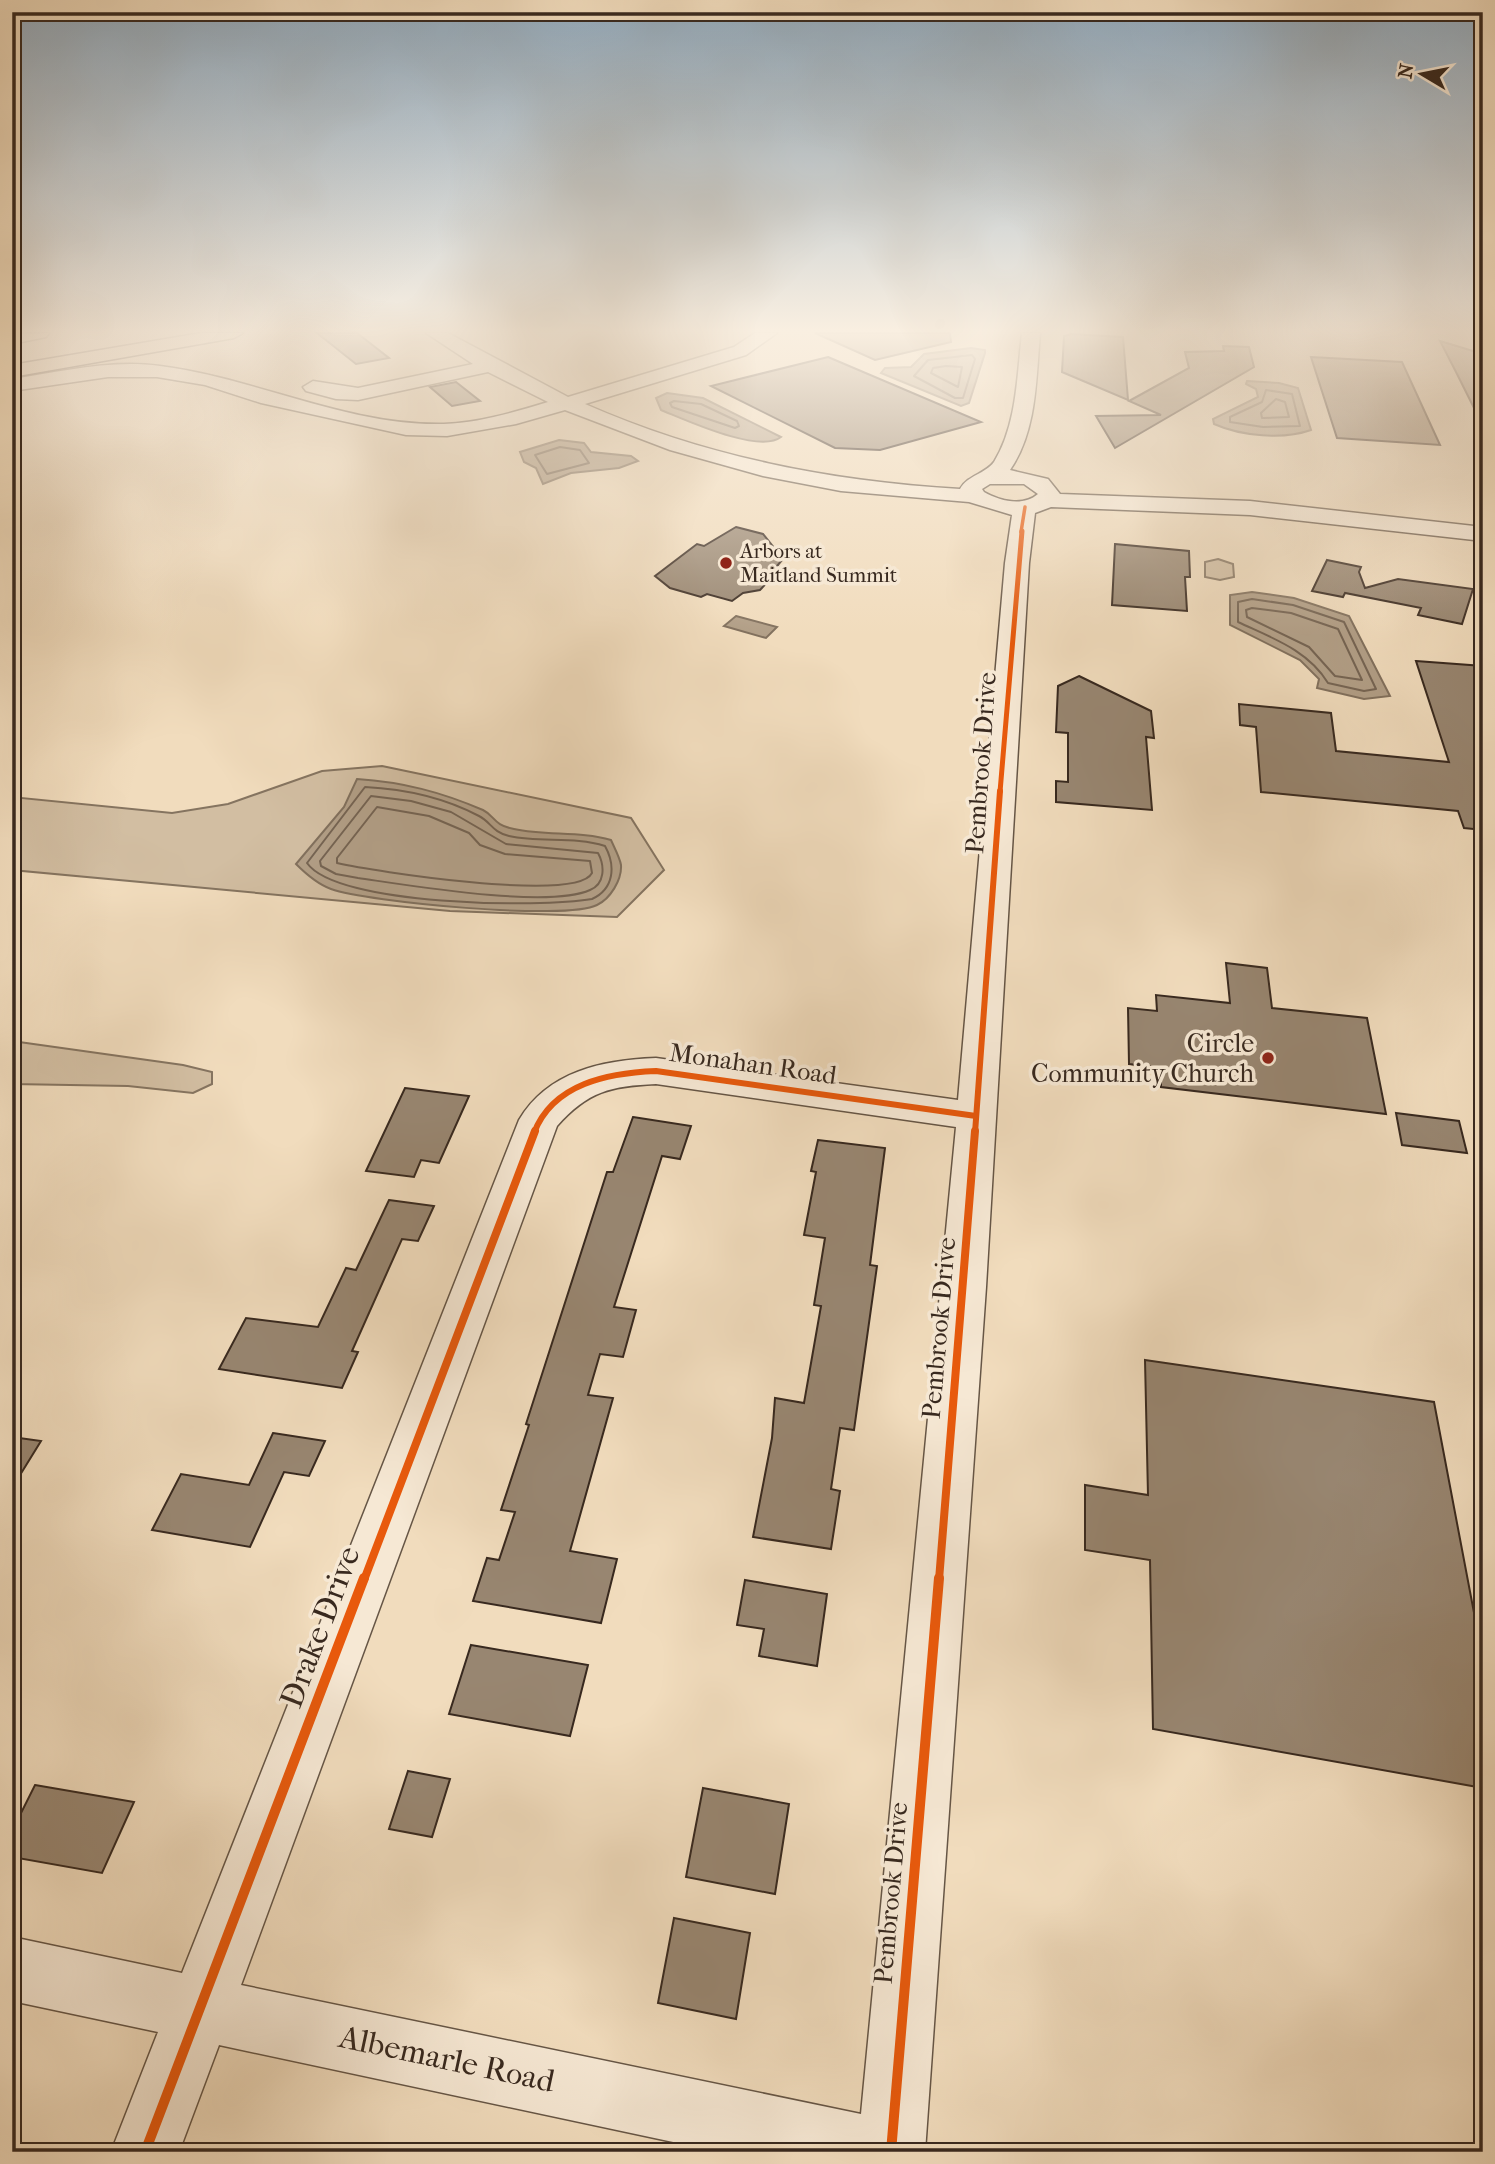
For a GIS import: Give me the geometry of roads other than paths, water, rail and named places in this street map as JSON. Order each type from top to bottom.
[{"type":"street","points":[[366,434],[421,440],[492,434]]},
{"type":"street","points":[[651,434],[679,446],[847,485],[1037,493],[1212,506],[1340,517],[1483,534]]},
{"type":"street","points":[[696,434],[772,466]]},
{"type":"street","name":"Pembrook Drive","points":[[1015,434],[1002,466],[981,490],[1017,563]]},
{"type":"street","name":"Pembrook Drive","points":[[891,2152],[976,1116],[1017,563],[1037,493],[1022,434]]},
{"type":"street","points":[[981,490],[1037,493]]},
{"type":"street","name":"Monahan Road","points":[[539,1120],[559,1096],[587,1080],[621,1072],[656,1071],[976,1116]]},
{"type":"street","name":"Drake Drive","points":[[145,2152],[539,1120]]},
{"type":"street","name":"Albemarle Road","points":[[12,1969],[881,2152]]},
{"type":"water","points":[[722,434],[775,434],[781,437],[771,441],[756,441]]},
{"type":"water","points":[[1256,434],[1294,434],[1275,436]]},
{"type":"water","points":[[559,440],[584,443],[591,452],[631,456],[638,461],[619,468],[571,473],[543,484],[536,468],[524,462],[520,452]]},
{"type":"water","points":[[1252,592],[1294,598],[1349,616],[1390,696],[1364,699],[1317,688],[1319,679],[1300,660],[1230,625],[1230,595]]},
{"type":"water","points":[[736,616],[777,627],[766,638],[724,626]]},
{"type":"water","points":[[357,779],[406,785],[437,793],[483,810],[498,823],[514,829],[587,835],[611,840],[621,865],[617,883],[597,905],[547,911],[423,904],[331,889],[316,882],[296,864],[344,807]]},
{"type":"place","name":"Arbors at Maitland Summit","points":[[726,563]]},
{"type":"place","name":"Circle Community Church","points":[[1268,1058]]}]
